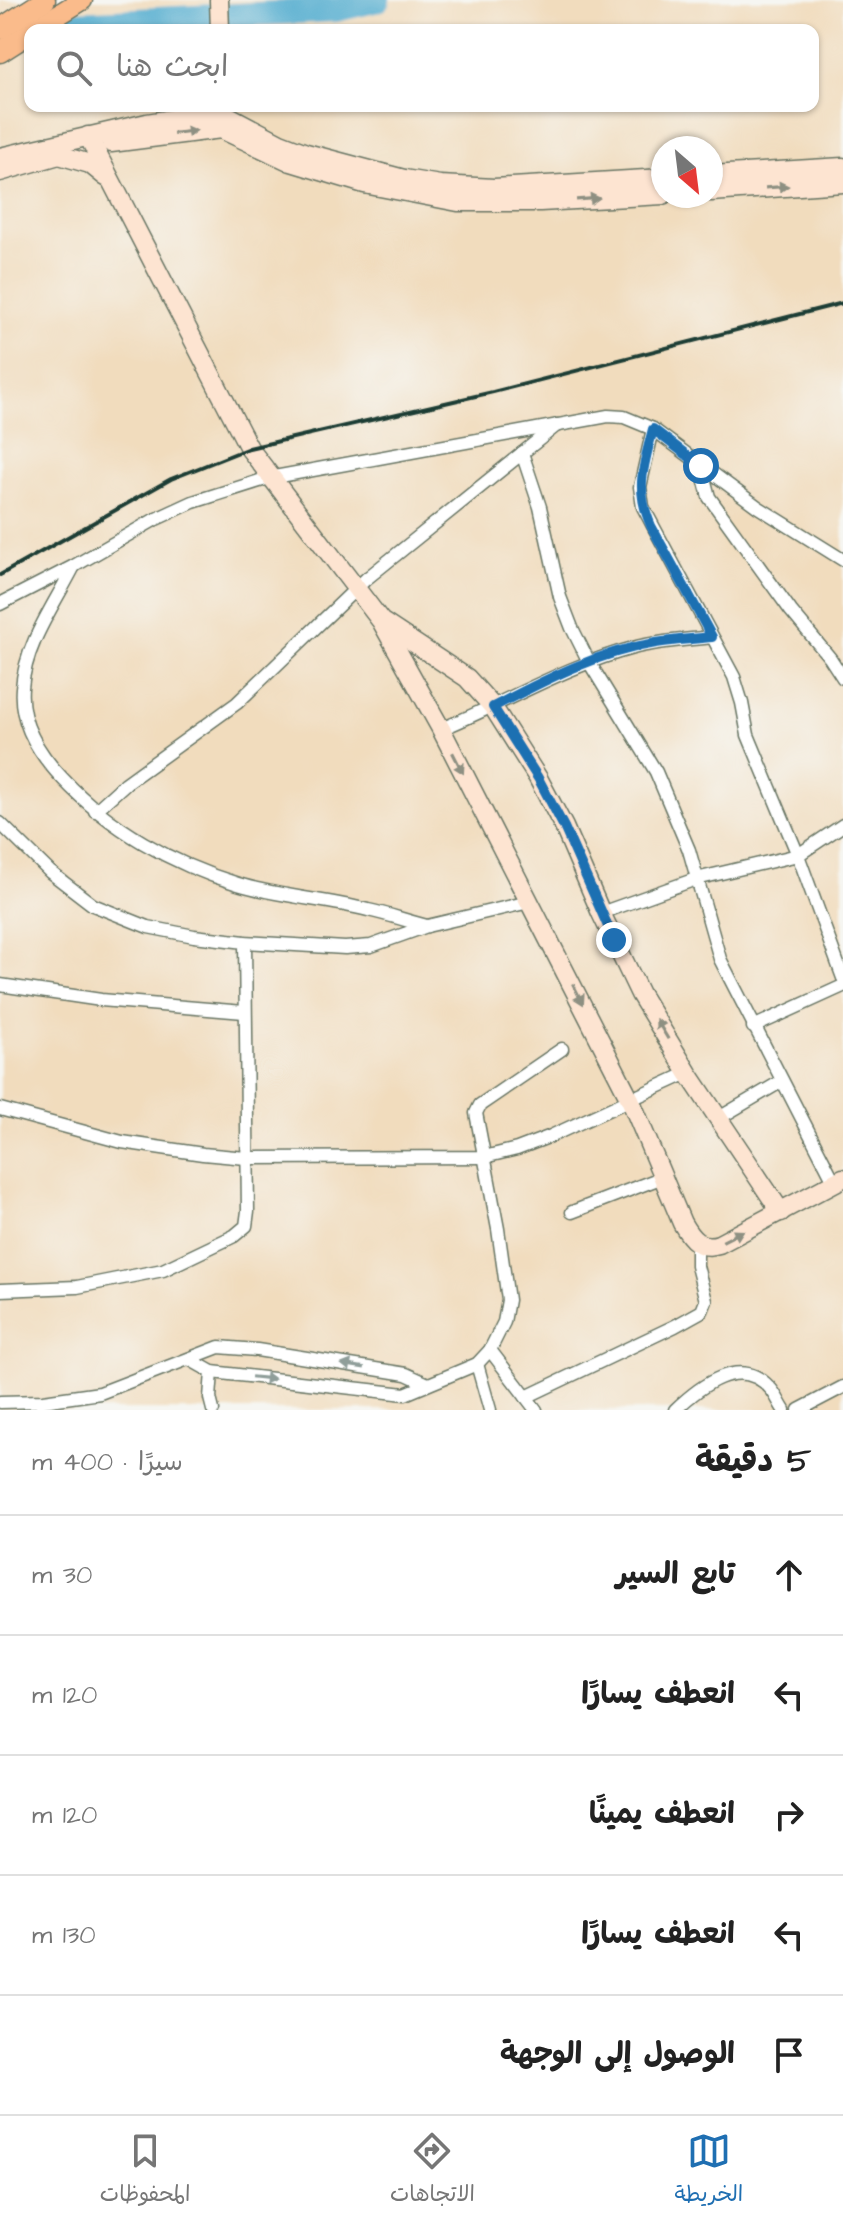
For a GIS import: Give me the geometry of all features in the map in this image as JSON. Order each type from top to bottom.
[{"type":"main road","points":[[0,29],[45,0]]},
{"type":"main road","points":[[43,24],[82,0]]},
{"type":"main road","points":[[0,52],[24,36]]},
{"type":"street","points":[[219,0],[220,24]]},
{"type":"street","points":[[0,157],[93,141],[196,114],[224,116],[306,153],[404,179],[539,194],[651,195]]},
{"type":"street","points":[[0,172],[59,155],[93,141],[126,139],[224,116]]},
{"type":"street","points":[[111,179],[113,160],[126,139]]},
{"type":"street","points":[[93,141],[241,436],[269,478],[381,621],[441,729],[630,1099],[682,1223],[697,1243],[707,1246],[719,1244],[839,1180],[782,1081],[720,959],[677,818],[656,772],[589,662],[560,597],[540,507],[522,453]]},
{"type":"street","points":[[59,155],[90,164],[111,179]]},
{"type":"street","points":[[723,174],[843,167]]},
{"type":"street","points":[[539,194],[651,180]]},
{"type":"street","points":[[723,191],[843,183]]},
{"type":"street","points":[[0,604],[74,566],[137,528],[193,502],[269,478],[608,416],[624,417],[653,429],[777,521],[843,560]]},
{"type":"street","points":[[95,811],[126,783],[237,703],[355,590],[559,423]]},
{"type":"street","points":[[653,429],[640,487],[643,507],[734,677],[748,735],[798,855],[843,978]]},
{"type":"street","points":[[701,466],[709,497],[843,678]]},
{"type":"street","points":[[74,566],[32,650],[24,673],[22,695],[28,729],[38,749],[57,773],[95,811],[160,851],[224,879],[258,889],[368,909],[427,926]]},
{"type":"street","points":[[381,621],[467,678],[493,707],[538,778],[564,827],[640,994],[688,1073],[781,1212]]},
{"type":"street","points":[[441,729],[589,662],[657,643],[712,637]]},
{"type":"street","points":[[414,682],[414,673],[419,664],[440,658]]},
{"type":"street","points":[[601,913],[696,879],[798,855],[843,825]]},
{"type":"street","points":[[1,826],[50,872],[93,905],[148,927],[245,942],[345,948],[371,946],[427,926],[529,902]]},
{"type":"street","points":[[0,1290],[77,1287],[163,1270],[242,1231],[247,1222],[245,942]]},
{"type":"street","points":[[0,985],[101,1000],[244,1012]]},
{"type":"street","points":[[753,1027],[843,986]]},
{"type":"street","points":[[189,1359],[212,1372],[405,1394],[477,1364],[490,1350],[504,1322],[508,1300],[476,1117],[480,1105],[562,1049]]},
{"type":"street","points":[[0,1109],[122,1142],[246,1158],[484,1157],[517,1149],[688,1073]]},
{"type":"street","points":[[719,1118],[782,1081]]},
{"type":"street","points":[[572,1212],[663,1177]]},
{"type":"street","points":[[526,1397],[702,1311],[706,1301],[697,1266],[697,1243]]},
{"type":"street","points":[[0,1402],[43,1401],[100,1393],[219,1347],[257,1350],[406,1374],[428,1384]]},
{"type":"street","points":[[490,1350],[536,1410]]},
{"type":"street","points":[[477,1364],[490,1410]]},
{"type":"street","points":[[210,1406],[212,1372]]},
{"type":"street","points":[[675,1410],[705,1384],[736,1373],[762,1381],[784,1410]]},
{"type":"street","points":[[406,1374],[408,1410]]},
{"type":"street","points":[[799,1410],[843,1387]]},
{"type":"waterway","points":[[73,24],[336,10],[378,0]]},
{"type":"railway","points":[[0,575],[171,479],[249,448],[493,392],[843,303]]},
{"type":"route","points":[[614,940],[564,827],[538,778],[493,707],[553,676],[613,654],[657,643],[712,637],[651,526],[643,507],[640,487],[653,429],[701,466]]}]
